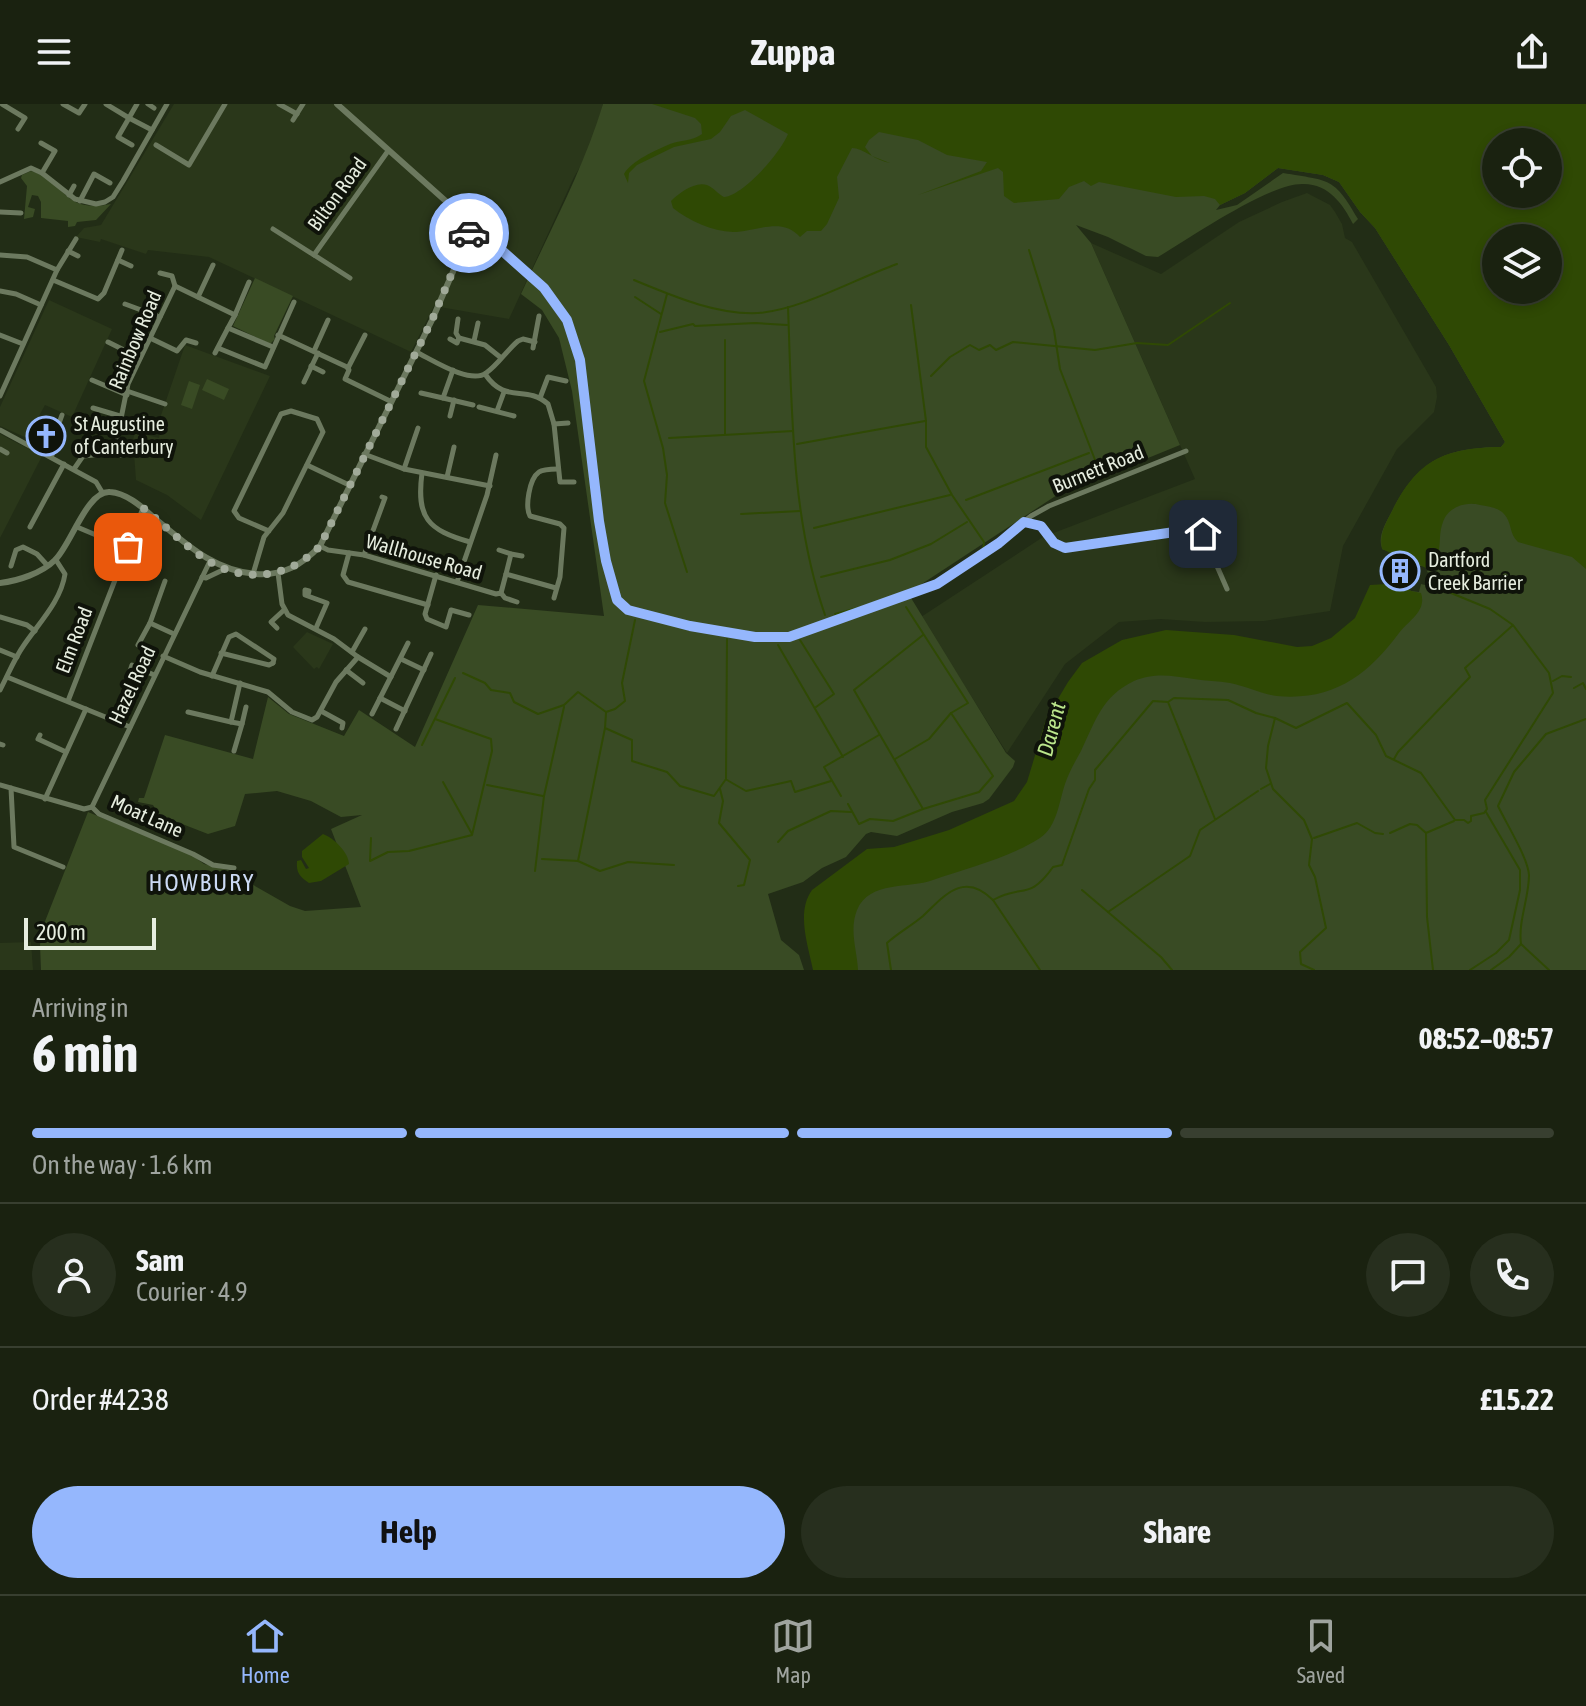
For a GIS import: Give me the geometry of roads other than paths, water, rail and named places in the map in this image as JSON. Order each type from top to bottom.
[{"type":"street","points":[[2,104],[25,118],[18,129]]},
{"type":"street","points":[[63,104],[79,113],[85,104]]},
{"type":"street","points":[[106,104],[152,130]]},
{"type":"street","points":[[132,145],[118,137],[137,104]]},
{"type":"street","points":[[148,104],[154,108]]},
{"type":"street","points":[[0,184],[31,168],[80,201],[96,204],[113,197],[167,104]]},
{"type":"street","points":[[156,145],[189,165],[225,104]]},
{"type":"street","points":[[279,104],[295,117],[303,104]]},
{"type":"street","points":[[0,583],[26,577],[56,560],[91,501],[102,492],[117,493],[143,508],[210,561],[227,568],[253,574],[278,573],[300,564],[320,546],[440,303],[472,228],[467,220],[337,104]]},
{"type":"street","points":[[41,143],[55,151],[42,173]]},
{"type":"street","name":"Bilton Road","points":[[314,255],[388,151]]},
{"type":"street","points":[[80,201],[94,174],[110,183]]},
{"type":"street","points":[[69,195],[74,186]]},
{"type":"street","points":[[0,212],[21,213]]},
{"type":"street","name":"Burnett Road","points":[[472,228],[480,231],[525,271],[556,302],[567,320],[580,360],[606,561],[619,604],[628,610],[676,624],[755,637],[789,637],[937,584],[999,543],[1024,522],[1066,498],[1186,451]]},
{"type":"street","name":"Bilton Road","points":[[273,229],[350,278]]},
{"type":"street","points":[[0,396],[57,270],[76,239]]},
{"type":"street","points":[[53,280],[98,299],[104,293],[122,250]]},
{"type":"street","points":[[68,251],[78,256]]},
{"type":"street","points":[[0,255],[27,257],[57,270]]},
{"type":"street","points":[[118,260],[131,266]]},
{"type":"street","points":[[198,297],[213,265]]},
{"type":"street","points":[[160,273],[174,273],[175,286]]},
{"type":"street","points":[[249,282],[216,350],[264,367],[294,302]]},
{"type":"street","name":"Rainbow Road","points":[[114,453],[127,393],[140,358],[175,286],[235,315]]},
{"type":"street","points":[[0,291],[13,292],[41,305]]},
{"type":"street","points":[[125,304],[160,317]]},
{"type":"street","points":[[416,352],[474,377],[485,374],[523,339],[534,345],[539,316]]},
{"type":"street","points":[[458,319],[456,333],[459,338],[485,345],[500,357]]},
{"type":"street","points":[[304,382],[328,320]]},
{"type":"street","points":[[474,341],[478,323]]},
{"type":"street","points":[[228,328],[273,347]]},
{"type":"street","points":[[0,335],[23,344]]},
{"type":"street","points":[[278,335],[348,368]]},
{"type":"street","points":[[365,335],[345,379],[390,401]]},
{"type":"street","points":[[150,338],[177,351],[188,340],[196,343]]},
{"type":"street","points":[[450,339],[457,343],[459,338]]},
{"type":"street","points":[[108,342],[140,358]]},
{"type":"street","points":[[311,366],[323,372]]},
{"type":"street","points":[[443,398],[453,370]]},
{"type":"street","points":[[485,374],[504,392],[540,398],[552,411],[560,482],[574,482]]},
{"type":"street","points":[[540,398],[548,377],[566,381]]},
{"type":"street","points":[[92,380],[165,404]]},
{"type":"street","points":[[497,411],[504,392]]},
{"type":"street","points":[[421,393],[514,416]]},
{"type":"street","points":[[450,416],[454,400]]},
{"type":"street","points":[[93,408],[120,416]]},
{"type":"street","points":[[253,574],[259,549],[283,513],[323,428],[317,419],[291,411],[284,411],[234,511],[239,518],[269,531]]},
{"type":"street","points":[[51,457],[63,432],[58,426],[62,415]]},
{"type":"street","points":[[118,426],[134,429],[139,417]]},
{"type":"street","points":[[554,424],[568,423]]},
{"type":"street","points":[[404,469],[418,428]]},
{"type":"street","points":[[0,431],[97,482],[102,492]]},
{"type":"street","points":[[447,477],[455,447]]},
{"type":"street","points":[[0,449],[7,453]]},
{"type":"street","points":[[364,454],[404,469],[490,486]]},
{"type":"street","points":[[74,469],[83,456],[121,455]]},
{"type":"street","points":[[457,582],[490,486],[496,455]]},
{"type":"street","points":[[30,527],[64,464]]},
{"type":"street","points":[[307,465],[349,485]]},
{"type":"street","points":[[554,598],[564,546],[564,528],[560,524],[530,516],[526,507],[535,475],[558,469]]},
{"type":"street","points":[[422,473],[420,501],[427,519],[444,535],[470,542]]},
{"type":"street","points":[[364,555],[385,498]]},
{"type":"street","name":"Elm Road","points":[[68,701],[143,508]]},
{"type":"street","points":[[1024,522],[1041,526],[1054,543],[1065,548],[1195,529],[1203,534],[1227,589]]},
{"type":"street","points":[[77,527],[96,535]]},
{"type":"street","points":[[118,543],[128,547]]},
{"type":"street","name":"Wallhouse Road","points":[[320,546],[501,593],[517,602]]},
{"type":"street","points":[[11,566],[16,550],[23,547],[37,554],[47,565]]},
{"type":"street","points":[[499,550],[522,556]]},
{"type":"street","points":[[349,553],[343,575],[348,582],[428,605]]},
{"type":"street","points":[[501,593],[511,554]]},
{"type":"street","points":[[0,690],[17,657],[52,605],[64,579],[64,568],[56,560]]},
{"type":"street","name":"Hazel Road","points":[[92,807],[210,561]]},
{"type":"street","points":[[202,577],[227,568]]},
{"type":"street","points":[[278,573],[284,610],[293,619],[316,628],[391,677]]},
{"type":"street","points":[[506,574],[556,588]]},
{"type":"street","points":[[436,575],[425,614],[427,619],[446,627],[451,610],[469,615]]},
{"type":"street","points":[[138,645],[150,623],[165,581]]},
{"type":"street","points":[[308,595],[329,603],[316,628]]},
{"type":"street","points":[[277,628],[270,621],[284,610]]},
{"type":"street","points":[[0,617],[27,625],[35,631]]},
{"type":"street","points":[[150,623],[174,634]]},
{"type":"street","points":[[163,656],[212,676],[268,692],[292,712],[311,720],[316,719],[355,655],[365,629]]},
{"type":"street","points":[[212,676],[221,653],[229,637],[236,634],[274,659],[269,665],[221,653]]},
{"type":"street","points":[[372,714],[408,643]]},
{"type":"street","points":[[0,650],[17,657]]},
{"type":"street","points":[[396,729],[431,654]]},
{"type":"street","points":[[401,659],[424,670]]},
{"type":"street","points":[[130,671],[132,665],[154,675]]},
{"type":"street","points":[[346,670],[363,683]]},
{"type":"street","points":[[7,677],[130,727]]},
{"type":"street","points":[[231,722],[240,683]]},
{"type":"street","points":[[276,698],[277,707]]},
{"type":"street","points":[[380,698],[405,711]]},
{"type":"street","points":[[234,751],[246,707]]},
{"type":"street","points":[[45,799],[86,709]]},
{"type":"street","points":[[321,711],[343,723],[342,728]]},
{"type":"street","points":[[188,712],[242,724]]},
{"type":"street","points":[[38,739],[66,752]]},
{"type":"street","name":"Moat Lane","points":[[0,785],[84,809],[92,807],[99,814],[213,865],[234,868]]},
{"type":"street","points":[[11,788],[14,847],[63,867]]},
{"type":"water","name":"Darent","points":[[652,104],[1586,104],[1586,569],[1572,557],[1518,542],[1507,517],[1499,510],[1475,504],[1458,506],[1445,517],[1438,552],[1432,563],[1426,568],[1413,566],[1406,587],[1421,593],[1422,605],[1387,648],[1361,673],[1332,690],[1297,696],[1277,696],[1230,683],[1171,676],[1149,676],[1134,681],[1114,694],[1101,711],[1068,775],[1057,814],[1046,833],[1028,845],[988,862],[923,883],[891,887],[871,894],[863,900],[855,918],[858,970],[813,970],[804,918],[812,890],[867,849],[894,847],[949,830],[1014,801],[1027,782],[1046,719],[1082,663],[1122,640],[1166,630],[1234,635],[1297,647],[1312,646],[1331,638],[1355,618],[1370,585],[1387,584],[1389,578],[1394,576],[1395,555],[1382,549],[1382,535],[1411,480],[1434,460],[1448,454],[1501,447],[1505,442],[1449,345],[1375,228],[1339,182],[1323,175],[1278,168],[1245,193],[1220,205],[1215,199],[1204,196],[1176,197],[1099,182],[1091,186],[1084,181],[1069,187],[1059,199],[1014,203],[1004,196],[1003,172],[998,168],[918,195],[981,171],[987,162],[947,155],[918,140],[879,132],[865,147],[872,156],[852,148],[837,177],[839,198],[821,231],[807,231],[800,237],[785,227],[777,226],[733,232],[693,221],[673,208],[671,201],[692,186],[702,184],[724,197],[732,194],[751,181],[770,161],[788,134],[745,110],[731,116],[711,139],[674,147],[637,165],[629,173],[628,183],[624,174],[651,153],[702,134],[701,124],[695,118]]},
{"type":"water","points":[[323,834],[340,846],[349,864],[321,881],[309,883],[299,874],[297,861],[301,860],[306,869],[309,868],[302,851]]},
{"type":"waterway","points":[[1029,250],[1054,330],[1060,369],[1102,478]]},
{"type":"waterway","points":[[634,280],[711,308],[758,313],[810,300],[897,264]]},
{"type":"waterway","points":[[667,294],[644,381],[663,448],[667,475],[665,503],[687,572]]},
{"type":"waterway","points":[[635,297],[661,314]]},
{"type":"waterway","points":[[931,376],[950,357],[970,345],[979,350],[990,345],[996,350],[1013,342],[1095,350],[1137,343],[1168,345],[1230,303]]},
{"type":"waterway","points":[[911,305],[926,421],[926,447],[952,495],[984,542],[983,550],[935,582]]},
{"type":"waterway","points":[[788,307],[792,424],[799,502],[805,540],[825,615]]},
{"type":"waterway","points":[[660,332],[693,324],[787,325]]},
{"type":"waterway","points":[[725,340],[725,434]]},
{"type":"waterway","points":[[797,444],[925,421]]},
{"type":"waterway","points":[[669,438],[793,431]]},
{"type":"waterway","points":[[966,500],[1089,453]]},
{"type":"waterway","points":[[814,528],[950,495]]},
{"type":"waterway","points":[[741,514],[800,511]]},
{"type":"waterway","points":[[821,577],[890,560],[931,544],[967,522]]},
{"type":"waterway","points":[[1314,970],[1301,964],[1300,952],[1326,928],[1315,877],[1309,865],[1312,839],[1304,820],[1273,789],[1266,768],[1275,718],[1296,728],[1347,703],[1376,735],[1386,756],[1421,773],[1455,820],[1468,823],[1471,816],[1484,813],[1487,809],[1485,800],[1553,693],[1549,673],[1513,625],[1490,609],[1451,593]]},
{"type":"waterway","points":[[835,614],[873,604]]},
{"type":"waterway","points":[[895,759],[929,739],[951,713],[968,703],[906,607]]},
{"type":"waterway","points":[[463,673],[485,683],[491,690],[510,693],[514,702],[538,714],[564,705],[578,692],[606,712],[625,701],[622,683],[635,620]]},
{"type":"waterway","points":[[1394,759],[1470,677],[1465,668],[1512,626]]},
{"type":"waterway","points":[[923,635],[854,690],[923,809]]},
{"type":"waterway","points":[[605,728],[632,740],[632,761],[667,772],[680,786],[714,796],[726,779],[727,639]]},
{"type":"waterway","points":[[800,640],[834,694],[816,707]]},
{"type":"waterway","points":[[778,645],[843,757]]},
{"type":"waterway","points":[[1553,681],[1562,676],[1571,677]]},
{"type":"waterway","points":[[422,745],[455,678]]},
{"type":"waterway","points":[[1574,688],[1583,683],[1586,689]]},
{"type":"waterway","points":[[1215,819],[1168,702],[1174,698],[1228,700],[1275,718]]},
{"type":"waterway","points":[[993,900],[1037,885],[1053,867],[1062,865],[1095,780],[1095,770],[1153,701],[1168,702]]},
{"type":"waterway","points":[[535,871],[544,796],[564,707]]},
{"type":"waterway","points":[[578,861],[606,713]]},
{"type":"waterway","points":[[848,804],[859,824],[870,819],[893,821],[979,792],[993,776],[951,713]]},
{"type":"waterway","points":[[371,838],[370,861],[388,852],[409,851],[472,835],[492,751],[491,739],[435,719]]},
{"type":"waterway","points":[[1521,944],[1528,868],[1498,806],[1514,772],[1546,734],[1586,719]]},
{"type":"waterway","points":[[841,796],[824,767],[879,735]]},
{"type":"waterway","points":[[727,780],[746,791],[791,781],[795,792],[831,781]]},
{"type":"waterway","points":[[443,782],[472,834]]},
{"type":"waterway","points":[[1261,789],[1270,784]]},
{"type":"waterway","points":[[487,785],[543,796]]},
{"type":"waterway","points":[[720,789],[723,801],[719,823],[750,860],[744,885],[738,886]]},
{"type":"waterway","points":[[1108,912],[1190,856],[1200,830],[1258,791]]},
{"type":"waterway","points":[[778,842],[788,831],[831,811],[851,812]]},
{"type":"waterway","points":[[1470,970],[1509,940],[1520,890],[1520,870],[1486,812]]},
{"type":"waterway","points":[[1390,833],[1410,824],[1417,825],[1426,833],[1454,821]]},
{"type":"waterway","points":[[1314,838],[1357,823],[1383,834]]},
{"type":"waterway","points":[[1426,833],[1427,917],[1433,970]]},
{"type":"waterway","points":[[542,859],[578,861],[600,871],[628,862],[674,865]]},
{"type":"waterway","points":[[891,970],[887,943],[947,894],[964,887],[973,887],[993,900],[1040,970]]},
{"type":"waterway","points":[[1082,890],[1161,957],[1172,970]]},
{"type":"waterway","points":[[1491,970],[1521,944],[1549,970]]},
{"type":"place","name":"St Augustine of Canterbury","points":[[46,436]]},
{"type":"place","name":"Dartford Creek Barrier","points":[[1400,571]]},
{"type":"district","name":"HOWBURY","points":[[202,883]]}]
